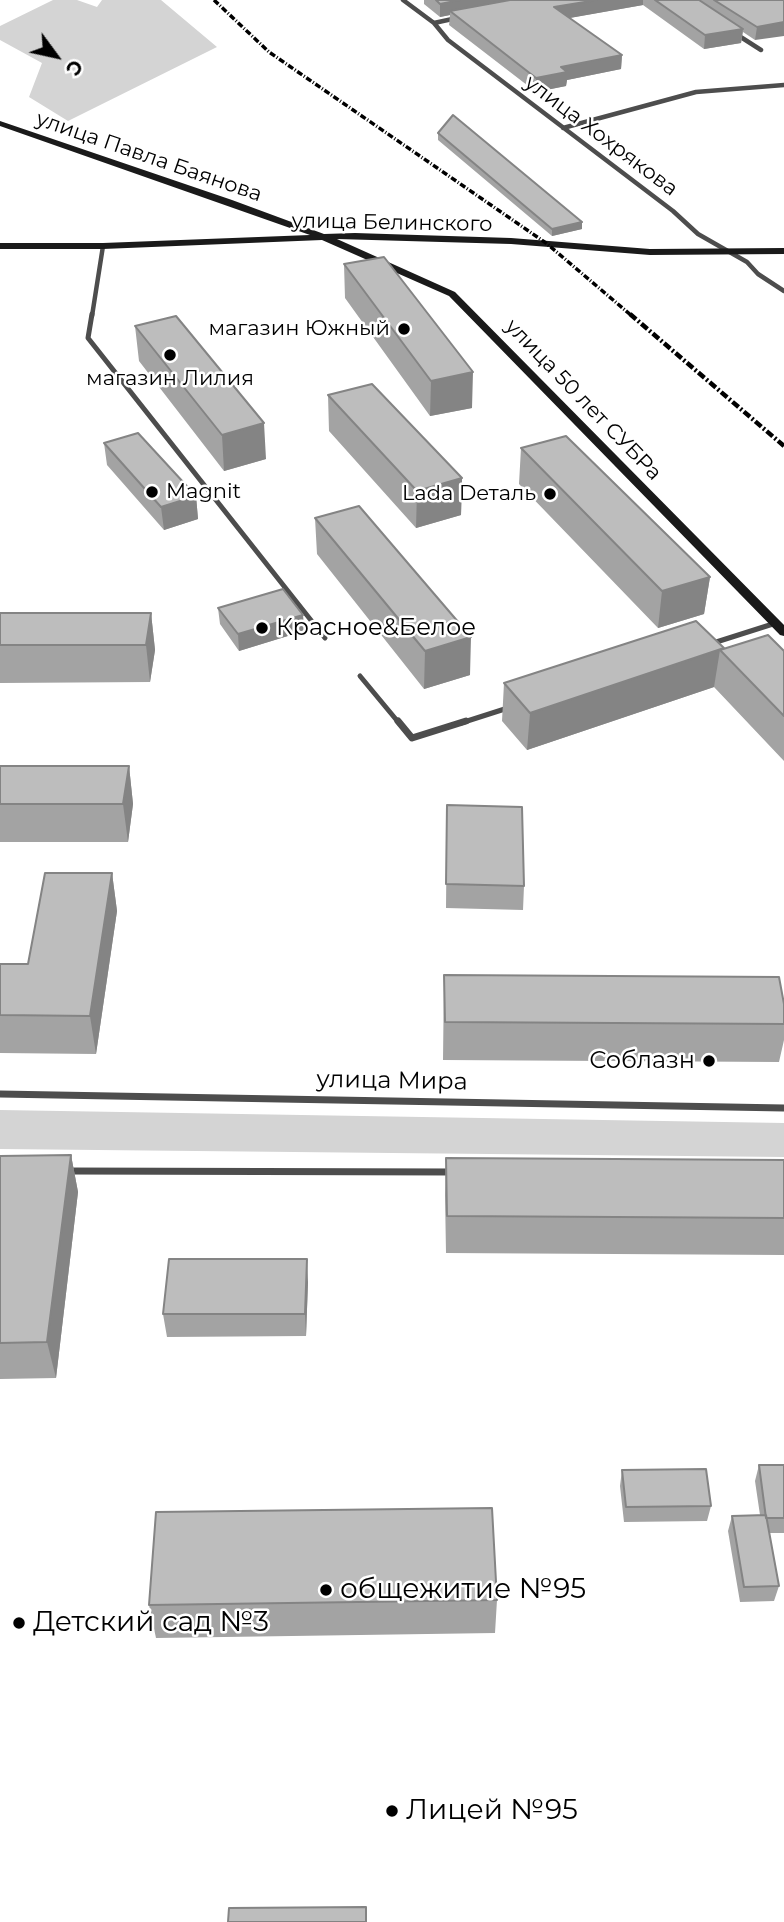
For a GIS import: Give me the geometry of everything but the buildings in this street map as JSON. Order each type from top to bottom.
[{"type":"street","name":"улица Хохрякова","points":[[403,0],[434,23],[448,40],[673,211],[698,233],[747,262],[758,274],[784,291]]},
{"type":"street","points":[[434,23],[460,18]]},
{"type":"street","points":[[729,29],[761,51]]},
{"type":"street","points":[[563,128],[696,92],[784,85]]},
{"type":"street","name":"улица Павла Баянова","points":[[0,123],[325,237]]},
{"type":"street","name":"улица Белинского","points":[[0,246],[103,246],[355,236],[511,242],[650,252],[784,251]]},
{"type":"street","name":"улица 50 лет СУБРа","points":[[325,237],[404,270],[452,294],[784,632]]},
{"type":"street","points":[[103,246],[88,338],[325,638]]},
{"type":"street","points":[[701,647],[776,623]]},
{"type":"street","points":[[360,676],[412,738],[513,706]]},
{"type":"street","name":"улица Мира","points":[[0,1094],[784,1108]]},
{"type":"street","points":[[56,1171],[468,1172]]},
{"type":"shaded area","points":[[53,0],[77,0],[97,7],[102,0],[161,0],[217,47],[68,121],[29,97],[42,63],[0,40],[0,26]]},
{"type":"shaded area","points":[[0,1110],[784,1123],[784,1157],[0,1149]]},
{"type":"railway","points":[[214,0],[269,52],[546,243],[632,316]]},
{"type":"railway","points":[[630,314],[784,446]]},
{"type":"place","name":"магазин Южный","points":[[404,329]]},
{"type":"place","name":"магазин Лилия","points":[[170,355]]},
{"type":"place","name":"Magnit","points":[[152,492]]},
{"type":"place","name":"Lada Dеталь","points":[[550,494]]},
{"type":"place","name":"Красное&Белое","points":[[262,628]]},
{"type":"place","name":"Соблазн","points":[[709,1061]]},
{"type":"place","name":"общежитие №95","points":[[326,1590]]},
{"type":"place","name":"Детский сад №3","points":[[19,1623]]},
{"type":"place","name":"Лицей №95","points":[[392,1811]]}]
